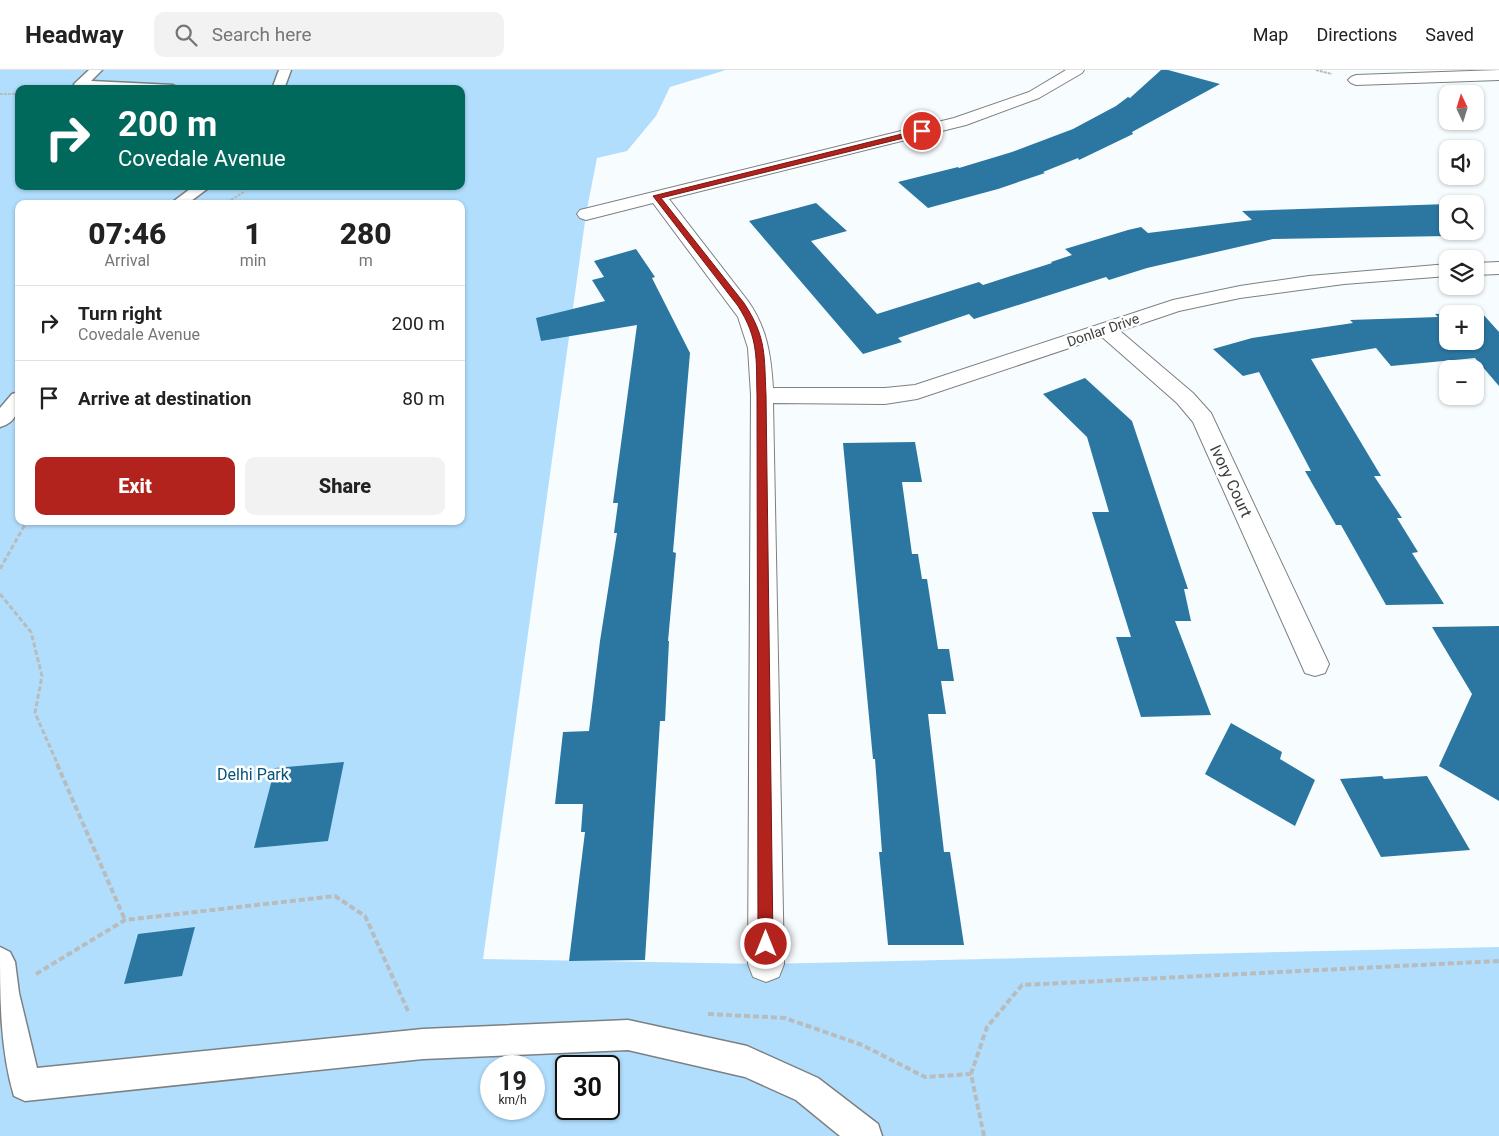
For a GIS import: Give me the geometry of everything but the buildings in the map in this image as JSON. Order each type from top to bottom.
[{"type":"street","points":[[586,214],[960,122],[1034,95],[1077,70]]},
{"type":"street","points":[[1356,80],[1499,75]]},
{"type":"street","points":[[657,196],[751,320],[759,342],[762,395],[766,964]]},
{"type":"street","points":[[1484,269],[1499,268]]},
{"type":"street","name":"Donlar Drive","points":[[762,395],[886,396],[917,392],[1173,306],[1214,296],[1374,274],[1439,270]]},
{"type":"street","name":"Ivory Court","points":[[1106,329],[1185,398],[1203,419],[1315,664]]},
{"type":"lane","points":[[96,70],[80,84],[98,85]]},
{"type":"lane","points":[[279,85],[285,70]]},
{"type":"lane","points":[[183,200],[198,190]]},
{"type":"lane","points":[[0,422],[15,403]]},
{"type":"lane","points":[[0,962],[4,993],[25,1086],[423,1044],[628,1035],[747,1062],[807,1088],[866,1136]]},
{"type":"path","points":[[0,94],[15,94]]},
{"type":"path","points":[[231,200],[244,192]]},
{"type":"path","points":[[0,568],[25,525]]},
{"type":"path","points":[[0,594],[18,614],[30,632],[42,676],[35,713],[125,920]]},
{"type":"path","points":[[4,993],[125,920],[335,896],[366,916],[423,1044]]},
{"type":"path","points":[[984,1136],[971,1074],[987,1027],[1022,985],[1499,961]]},
{"type":"green space","name":"Delhi Park","points":[[0,70],[726,70],[670,87],[656,116],[627,151],[597,158],[586,214],[483,959],[766,964],[1499,947],[1499,1136],[0,1136]]},
{"type":"route","points":[[766,944],[762,395],[759,342],[751,320],[741,305],[657,196],[922,131]]}]
